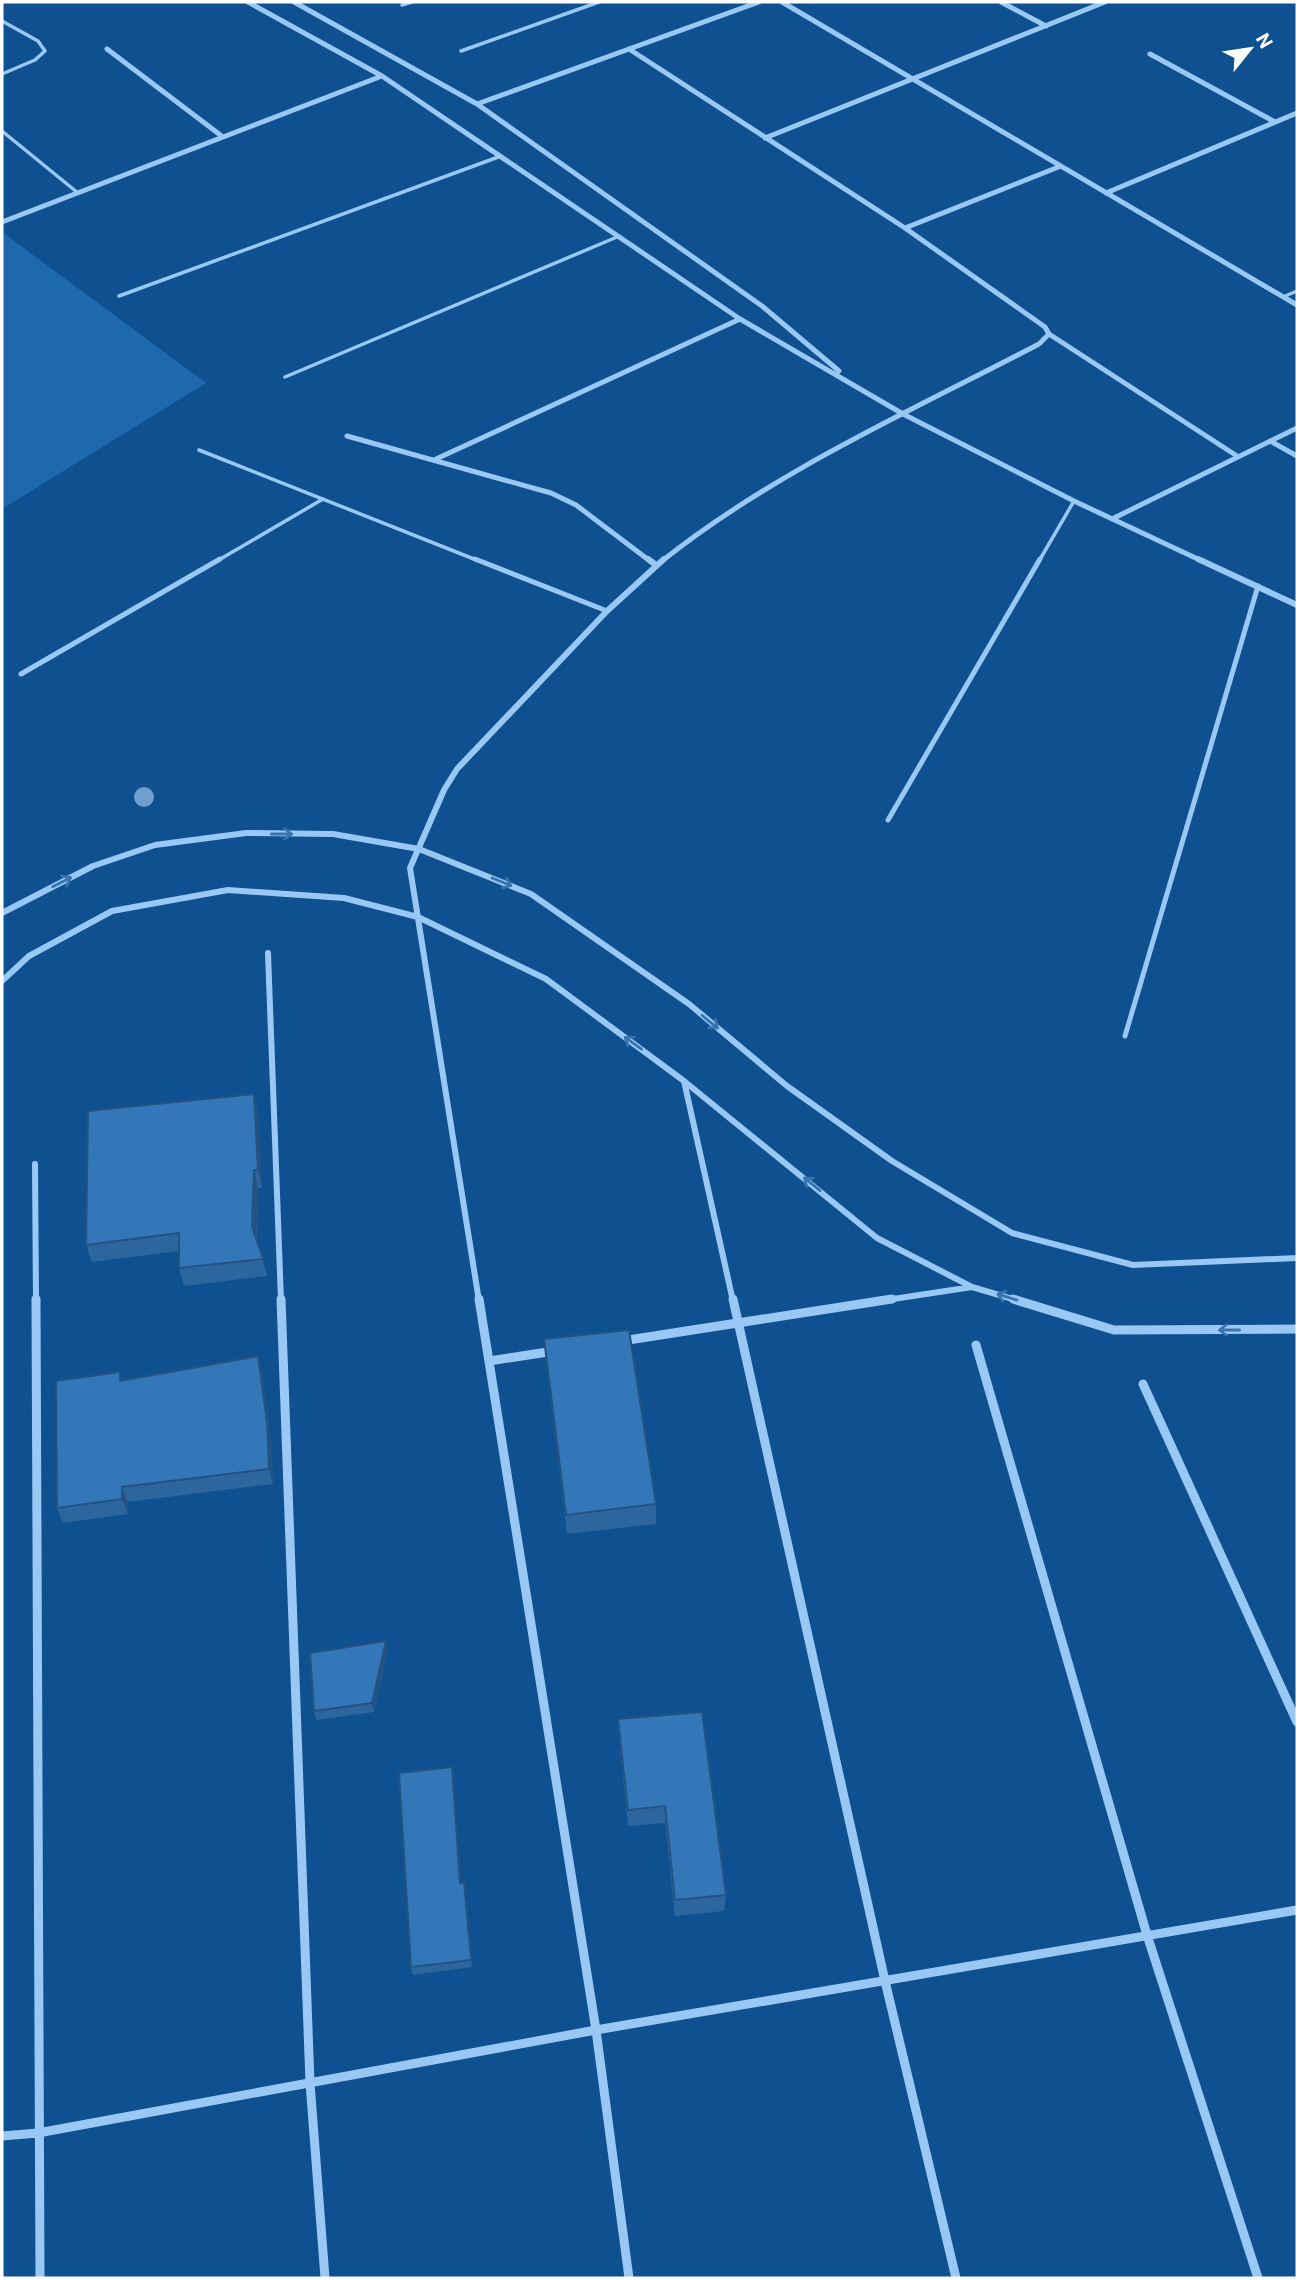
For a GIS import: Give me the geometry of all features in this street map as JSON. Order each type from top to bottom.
[{"type":"street","points":[[248,2],[382,76],[740,319],[903,414],[1074,501],[1297,605]]},
{"type":"street","points":[[294,2],[477,104],[762,306],[853,383]]},
{"type":"street","points":[[477,104],[759,2]]},
{"type":"street","points":[[782,2],[1297,305]]},
{"type":"street","points":[[1002,2],[1046,26]]},
{"type":"street","points":[[765,138],[1105,2]]},
{"type":"street","points":[[107,49],[223,137]]},
{"type":"street","points":[[629,49],[905,229],[1045,327],[1049,334],[1237,456]]},
{"type":"street","points":[[1150,54],[1275,122]]},
{"type":"street","points":[[2,222],[382,76]]},
{"type":"street","points":[[1106,192],[1297,113]]},
{"type":"street","points":[[905,229],[1061,166]]},
{"type":"street","points":[[435,459],[740,319]]},
{"type":"street","points":[[629,2278],[596,2030],[410,868],[444,790],[457,769],[607,611],[656,565],[708,524],[778,481],[1039,344],[1049,334]]},
{"type":"street","points":[[1112,519],[1297,428]]},
{"type":"street","points":[[348,436],[551,493],[576,505],[656,565]]},
{"type":"street","points":[[1270,441],[1297,456]]},
{"type":"street","points":[[2,913],[93,866],[155,845],[246,834],[332,834],[418,849],[531,894],[689,1004],[787,1086],[892,1161],[1012,1234],[1133,1265],[1297,1258]]},
{"type":"street","points":[[2,981],[29,956],[112,911],[228,890],[344,898],[418,917],[546,979],[684,1081],[877,1238],[972,1287],[1114,1330],[1297,1329]]},
{"type":"street","points":[[268,953],[310,2083],[325,2278]]},
{"type":"street","points":[[684,1081],[885,1981],[956,2278]]},
{"type":"street","points":[[35,1164],[37,2133],[40,2278]]},
{"type":"street","points":[[613,1343],[972,1287]]},
{"type":"street","points":[[976,1345],[1147,1935],[1258,2278]]},
{"type":"street","points":[[489,1361],[558,1351]]},
{"type":"street","points":[[1143,1384],[1297,1722]]},
{"type":"street","points":[[2,2136],[37,2133],[596,2030],[1297,1910]]},
{"type":"lane","points":[[402,5],[412,2]]},
{"type":"lane","points":[[461,51],[599,2]]},
{"type":"lane","points":[[2,21],[38,41],[45,51],[35,60],[2,74]]},
{"type":"lane","points":[[2,131],[78,193]]},
{"type":"lane","points":[[119,296],[501,156]]},
{"type":"lane","points":[[285,377],[617,237]]},
{"type":"lane","points":[[1283,297],[1297,291]]},
{"type":"lane","points":[[200,450],[607,611]]},
{"type":"lane","points":[[21,674],[323,499]]},
{"type":"lane","points":[[888,820],[1074,501]]},
{"type":"lane","points":[[1125,1036],[1258,586]]},
{"type":"shaded area","points":[[2,232],[206,383],[2,509]]},
{"type":"building","points":[[254,1094],[258,1170],[254,1170],[252,1226],[263,1259],[179,1268],[179,1233],[86,1245],[88,1111]]},
{"type":"building","points":[[629,1330],[656,1504],[566,1515],[544,1339]]},
{"type":"building","points":[[258,1356],[267,1422],[269,1469],[122,1487],[122,1499],[57,1508],[56,1381],[120,1372],[120,1381]]},
{"type":"building","points":[[386,1641],[372,1703],[314,1711],[310,1653]]},
{"type":"building","points":[[702,1712],[726,1895],[675,1900],[665,1806],[628,1810],[618,1719]]},
{"type":"building","points":[[452,1767],[460,1883],[464,1882],[471,1960],[411,1967],[399,1773]]}]
